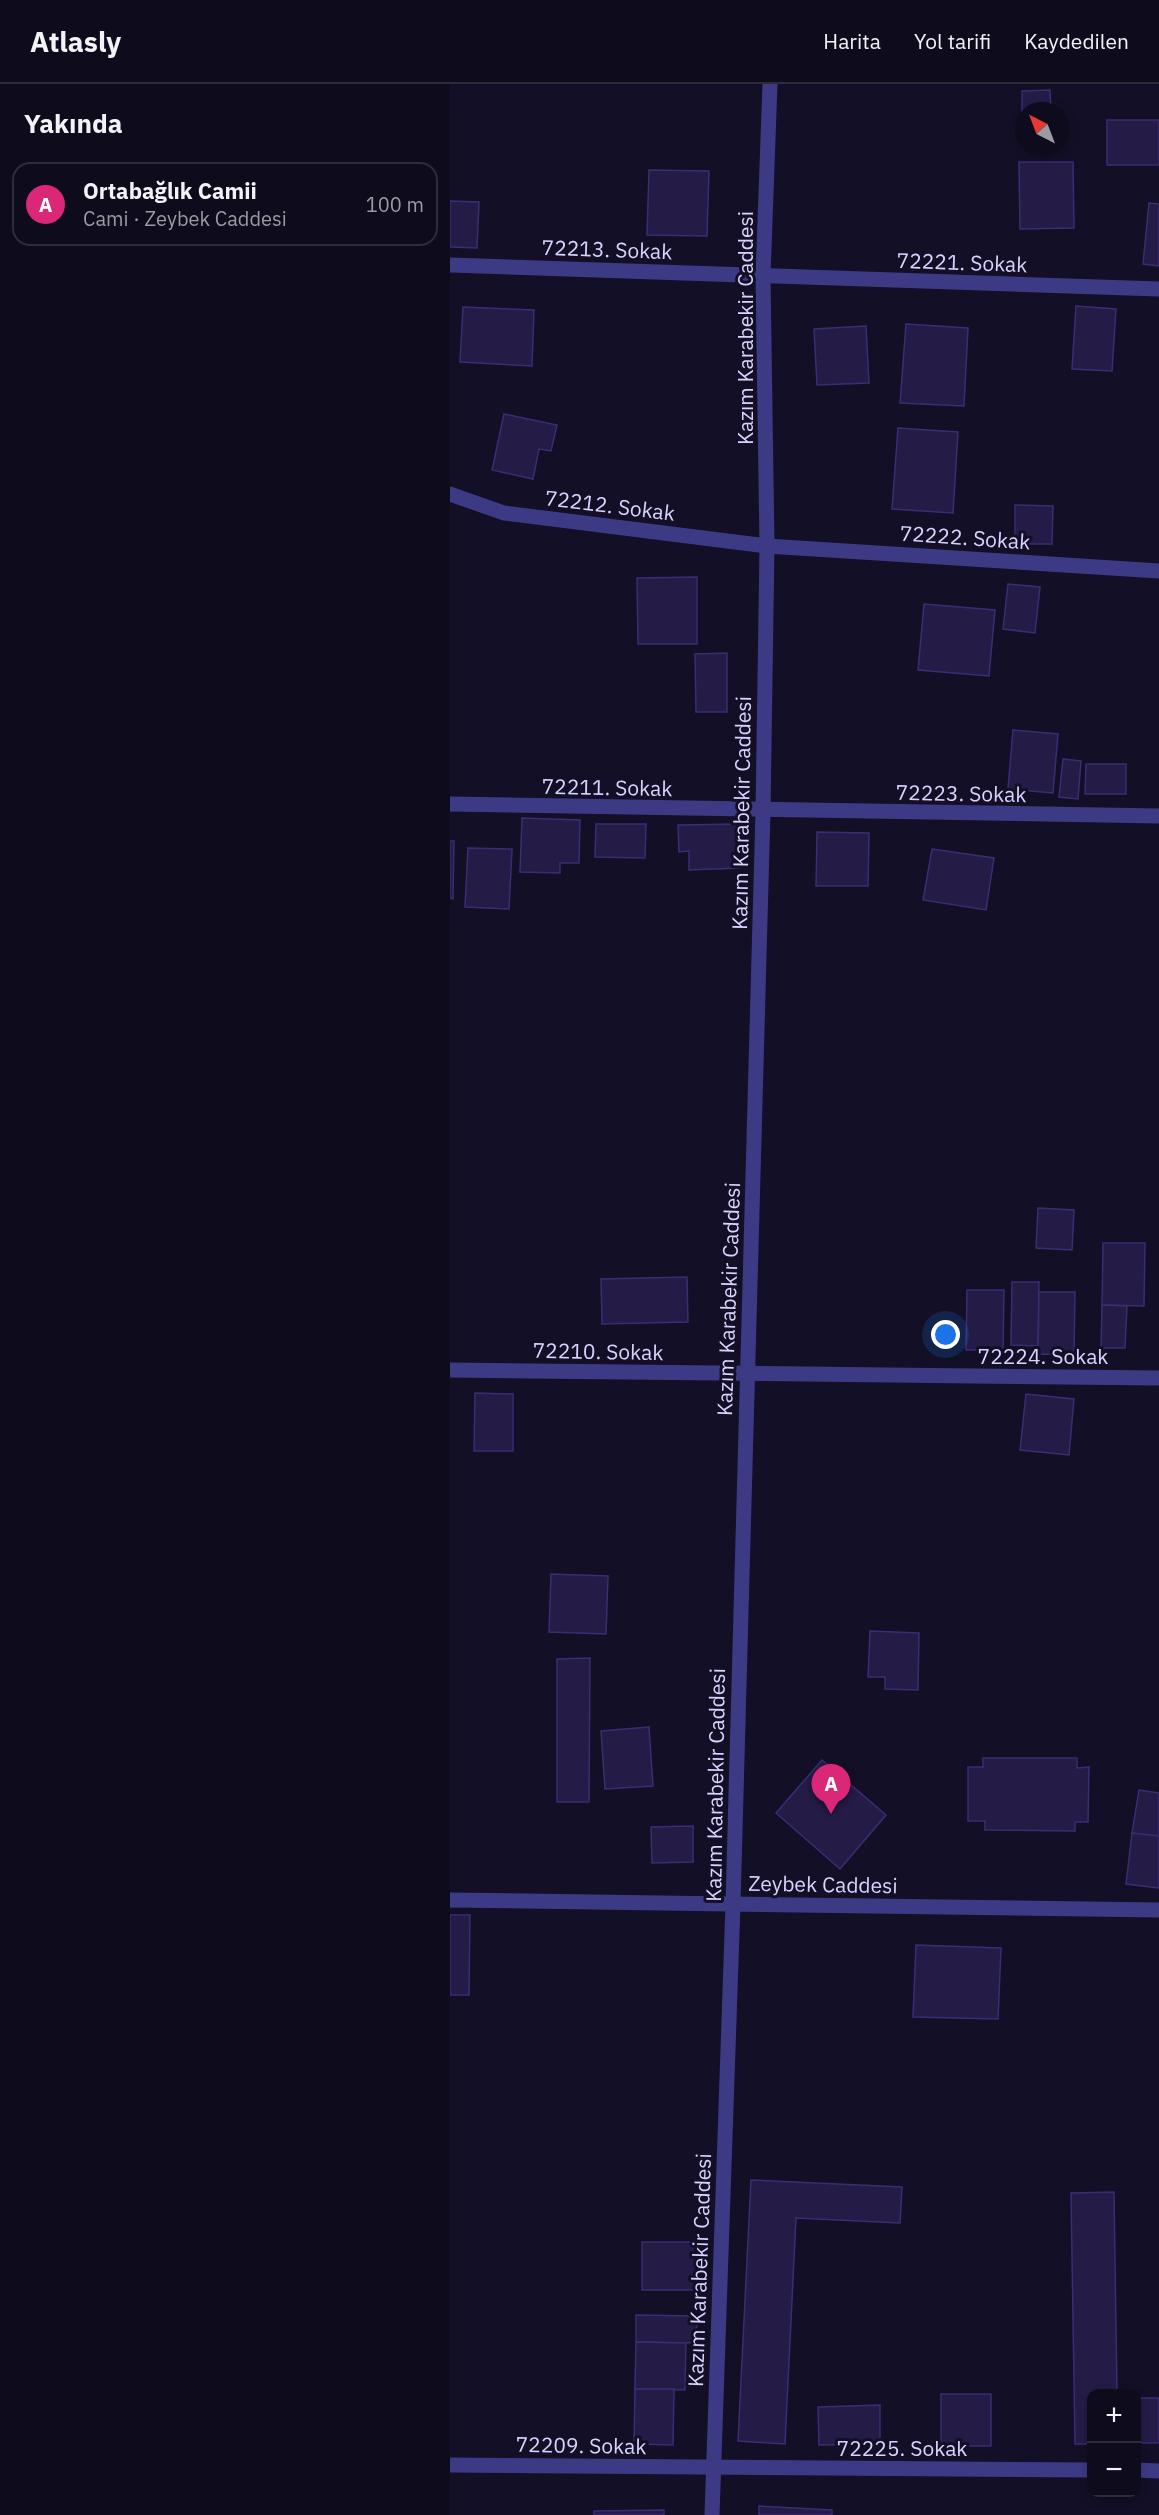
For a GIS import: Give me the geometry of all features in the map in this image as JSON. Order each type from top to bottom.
[{"type":"street","name":"Kazım Karabekir Caddesi","points":[[712,2515],[733,1904],[763,811],[767,546],[764,276],[770,84]]},
{"type":"street","name":"72213. Sokak","points":[[450,265],[764,276]]},
{"type":"street","name":"72221. Sokak","points":[[764,276],[1159,289]]},
{"type":"street","name":"72212. Sokak","points":[[450,494],[504,513],[767,546]]},
{"type":"street","name":"72222. Sokak","points":[[767,546],[1159,571]]},
{"type":"street","name":"72211. Sokak","points":[[450,804],[763,811]]},
{"type":"street","name":"72223. Sokak","points":[[763,811],[1159,816]]},
{"type":"street","name":"72210. Sokak","points":[[450,1370],[746,1374]]},
{"type":"street","name":"72224. Sokak","points":[[746,1374],[1159,1378]]},
{"type":"street","name":"Zeybek Caddesi","points":[[450,1900],[1159,1910]]},
{"type":"street","name":"72209. Sokak","points":[[450,2465],[712,2468]]},
{"type":"street","name":"72225. Sokak","points":[[712,2468],[1087,2470]]},
{"type":"street","points":[[1141,2470],[1159,2471]]},
{"type":"building","points":[[1050,90],[1051,102],[1022,102],[1022,91]]},
{"type":"building","points":[[1107,120],[1159,120],[1159,165],[1107,165]]},
{"type":"building","points":[[1019,162],[1073,162],[1074,228],[1020,229]]},
{"type":"building","points":[[649,170],[709,171],[707,236],[647,235]]},
{"type":"building","points":[[450,201],[479,202],[477,248],[450,247]]},
{"type":"building","points":[[1149,203],[1159,204],[1159,266],[1143,264]]},
{"type":"building","points":[[1076,306],[1116,309],[1112,371],[1072,369]]},
{"type":"building","points":[[463,307],[534,310],[532,366],[460,362]]},
{"type":"building","points":[[906,324],[968,328],[964,406],[900,403]]},
{"type":"building","points":[[866,326],[869,383],[817,385],[814,329]]},
{"type":"building","points":[[504,414],[557,425],[551,451],[539,449],[533,479],[492,470]]},
{"type":"building","points":[[898,428],[958,432],[953,513],[892,509]]},
{"type":"building","points":[[1015,505],[1053,506],[1052,544],[1015,544]]},
{"type":"building","points":[[697,577],[697,644],[638,644],[637,578]]},
{"type":"building","points":[[1008,584],[1040,587],[1035,633],[1003,629]]},
{"type":"building","points":[[924,604],[995,610],[989,676],[918,670]]},
{"type":"building","points":[[727,653],[727,712],[696,712],[695,654]]},
{"type":"building","points":[[1013,730],[1058,734],[1053,793],[1008,789]]},
{"type":"building","points":[[1063,759],[1081,761],[1078,799],[1059,797]]},
{"type":"building","points":[[1086,764],[1126,764],[1126,794],[1085,794]]},
{"type":"building","points":[[522,818],[580,820],[579,863],[560,863],[560,873],[520,872]]},
{"type":"building","points":[[596,824],[646,824],[645,858],[595,857]]},
{"type":"building","points":[[737,824],[739,868],[689,870],[689,851],[679,852],[678,825]]},
{"type":"building","points":[[817,832],[869,833],[868,886],[816,886]]},
{"type":"building","points":[[450,841],[454,841],[453,899],[450,898]]},
{"type":"building","points":[[468,848],[512,849],[509,909],[465,907]]},
{"type":"building","points":[[932,849],[994,858],[986,910],[923,900]]},
{"type":"building","points":[[1038,1208],[1074,1210],[1072,1250],[1036,1248]]},
{"type":"building","points":[[1103,1243],[1145,1243],[1144,1306],[1102,1305]]},
{"type":"building","points":[[687,1277],[688,1322],[602,1324],[601,1279]]},
{"type":"building","points":[[1012,1282],[1039,1282],[1038,1346],[1011,1345]]},
{"type":"building","points":[[967,1290],[1004,1290],[1003,1350],[966,1350]]},
{"type":"building","points":[[1039,1292],[1075,1292],[1074,1355],[1038,1354]]},
{"type":"building","points":[[1102,1305],[1127,1306],[1125,1348],[1101,1348]]},
{"type":"building","points":[[475,1393],[513,1394],[513,1451],[474,1451]]},
{"type":"building","points":[[1026,1394],[1074,1399],[1069,1455],[1020,1450]]},
{"type":"building","points":[[551,1574],[608,1576],[606,1634],[549,1632]]},
{"type":"building","points":[[870,1631],[919,1633],[918,1690],[885,1689],[885,1677],[868,1677]]},
{"type":"building","points":[[590,1658],[589,1802],[557,1802],[557,1659]]},
{"type":"building","points":[[649,1727],[653,1786],[605,1789],[601,1731]]},
{"type":"building","points":[[983,1758],[1077,1758],[1077,1768],[1089,1767],[1088,1822],[1075,1822],[1075,1831],[985,1830],[985,1821],[968,1821],[968,1767],[983,1767]]},
{"type":"building","points":[[822,1760],[886,1815],[840,1869],[776,1813]]},
{"type":"building","points":[[1139,1790],[1159,1793],[1159,1838],[1132,1833]]},
{"type":"building","points":[[693,1826],[693,1862],[652,1863],[651,1827]]},
{"type":"building","points":[[1132,1833],[1159,1836],[1159,1888],[1126,1884]]},
{"type":"building","points":[[450,1915],[470,1915],[469,1995],[450,1995]]},
{"type":"building","points":[[916,1945],[1001,1948],[998,2019],[913,2017]]},
{"type":"building","points":[[751,2180],[902,2187],[900,2223],[796,2218],[785,2444],[738,2441]]},
{"type":"building","points":[[1114,2192],[1117,2389],[1087,2389],[1087,2444],[1075,2444],[1071,2193]]},
{"type":"building","points":[[642,2242],[700,2242],[700,2290],[642,2290]]},
{"type":"building","points":[[636,2315],[697,2316],[696,2343],[636,2342]]},
{"type":"building","points":[[636,2342],[686,2343],[685,2390],[635,2389]]},
{"type":"building","points":[[635,2389],[674,2389],[673,2445],[634,2444]]},
{"type":"building","points":[[941,2394],[991,2394],[991,2446],[941,2446]]},
{"type":"building","points":[[1141,2398],[1159,2398],[1159,2443],[1141,2443]]},
{"type":"building","points":[[880,2405],[880,2444],[819,2445],[818,2407]]},
{"type":"building","points":[[759,2506],[832,2510],[832,2515],[759,2515]]},
{"type":"building","points":[[664,2510],[664,2515],[594,2515],[594,2511]]},
{"type":"place","name":"Ortabağlık Camii","points":[[831,1814]]}]
